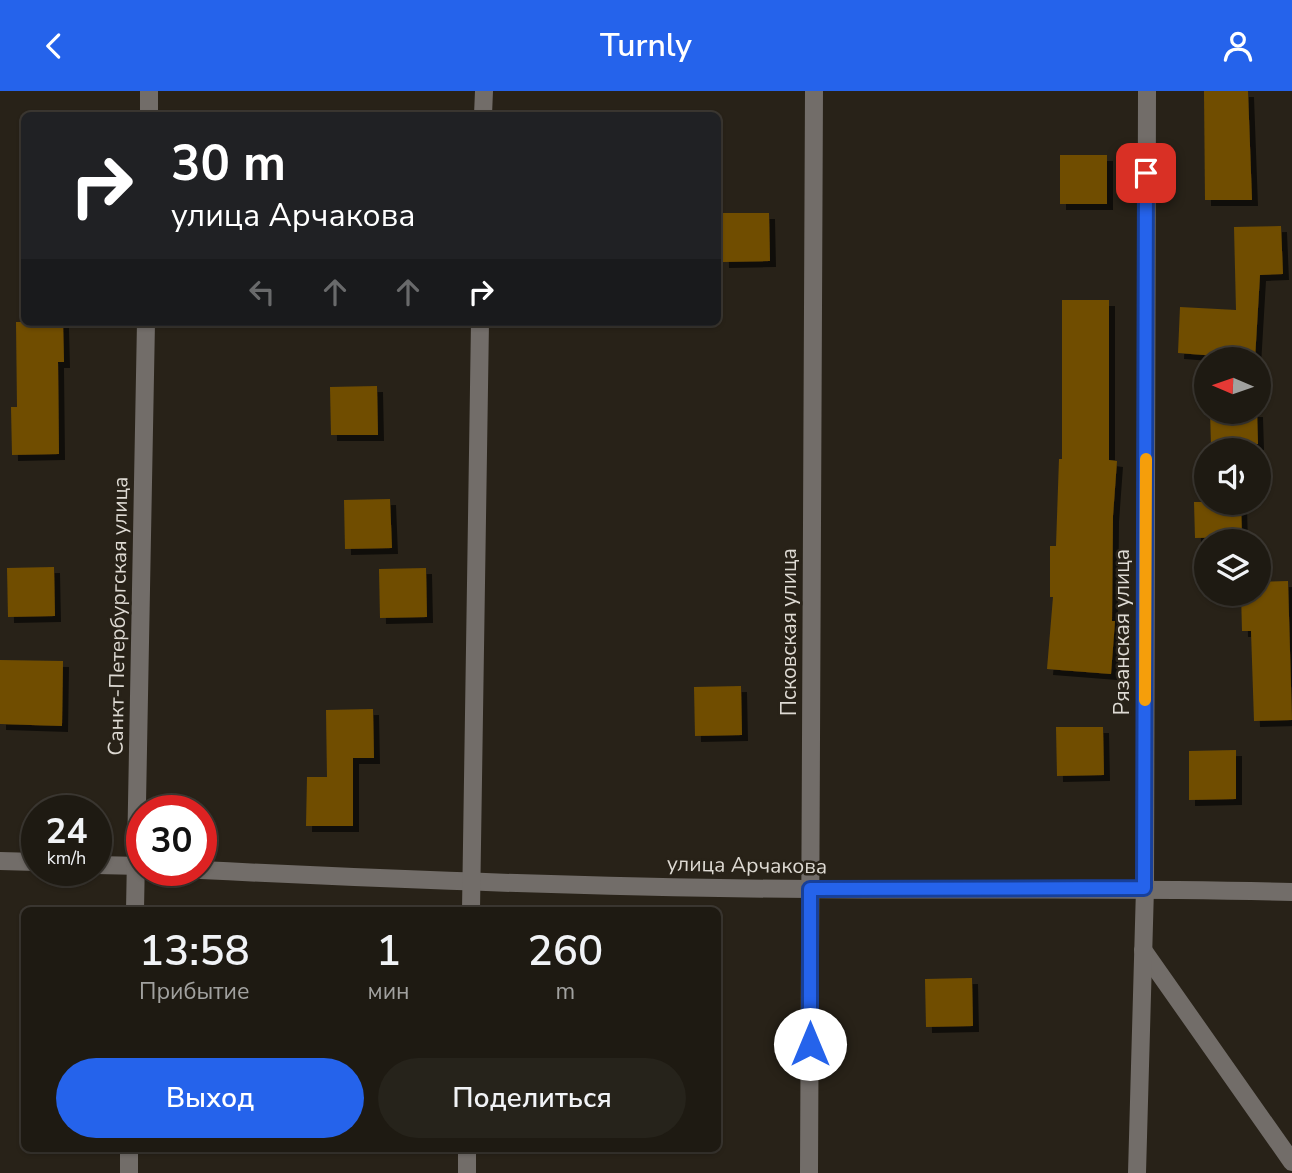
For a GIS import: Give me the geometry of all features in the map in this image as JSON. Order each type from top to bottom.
[{"type":"street","points":[[149,91],[149,112]]},
{"type":"street","points":[[483,112],[484,91]]},
{"type":"street","name":"Псковская улица","points":[[809,1173],[814,91]]},
{"type":"street","name":"Рязанская улица","points":[[1137,1173],[1144,888],[1147,91]]},
{"type":"street","name":"Санкт-Петербургская улица","points":[[140,795],[146,326]]},
{"type":"street","points":[[471,907],[480,326]]},
{"type":"street","points":[[0,861],[21,862]]},
{"type":"street","name":"улица Арчакова","points":[[217,871],[471,884],[810,889],[1144,888],[1292,892]]},
{"type":"street","name":"Санкт-Петербургская улица","points":[[135,907],[137,886]]},
{"type":"street","points":[[1143,950],[1292,1162]]},
{"type":"street","points":[[129,1152],[129,1173]]},
{"type":"street","points":[[467,1152],[467,1173]]},
{"type":"building","points":[[1204,91],[1248,91],[1252,200],[1205,200]]},
{"type":"building","points":[[1060,155],[1107,155],[1107,204],[1060,204]]},
{"type":"building","points":[[722,213],[769,213],[770,261],[723,262]]},
{"type":"building","points":[[1281,226],[1283,274],[1260,275],[1256,347],[1194,347],[1194,354],[1178,353],[1180,307],[1236,310],[1234,227]]},
{"type":"building","points":[[1062,300],[1109,300],[1109,460],[1117,461],[1113,516],[1112,621],[1115,621],[1111,674],[1047,669],[1053,597],[1050,597],[1050,546],[1056,546],[1059,459],[1062,459]]},
{"type":"building","points":[[16,322],[21,322],[21,326],[63,326],[64,362],[58,362],[59,454],[12,455],[11,407],[17,407]]},
{"type":"building","points":[[377,386],[378,435],[331,435],[330,387]]},
{"type":"building","points":[[1210,424],[1257,424],[1258,438],[1211,438]]},
{"type":"building","points":[[390,499],[392,548],[345,549],[344,500]]},
{"type":"building","points":[[1194,515],[1241,515],[1242,529],[1195,529]]},
{"type":"building","points":[[54,567],[55,616],[8,617],[7,568]]},
{"type":"building","points":[[426,568],[427,617],[380,618],[379,569]]},
{"type":"building","points":[[1288,581],[1292,720],[1254,721],[1251,631],[1242,631],[1241,606],[1271,606],[1271,582]]},
{"type":"building","points":[[0,660],[63,661],[62,726],[0,724]]},
{"type":"building","points":[[741,686],[742,735],[695,736],[694,687]]},
{"type":"building","points":[[373,709],[374,758],[353,758],[353,826],[306,826],[307,777],[327,777],[326,710]]},
{"type":"building","points":[[1056,727],[1103,727],[1104,775],[1057,776]]},
{"type":"building","points":[[1236,750],[1236,799],[1189,800],[1189,751]]},
{"type":"building","points":[[972,978],[973,1026],[926,1027],[925,979]]},
{"type":"slow traffic","points":[[1145,700],[1146,459]]},
{"type":"route","points":[[810,1044],[810,889],[1144,888],[1146,173]]}]
